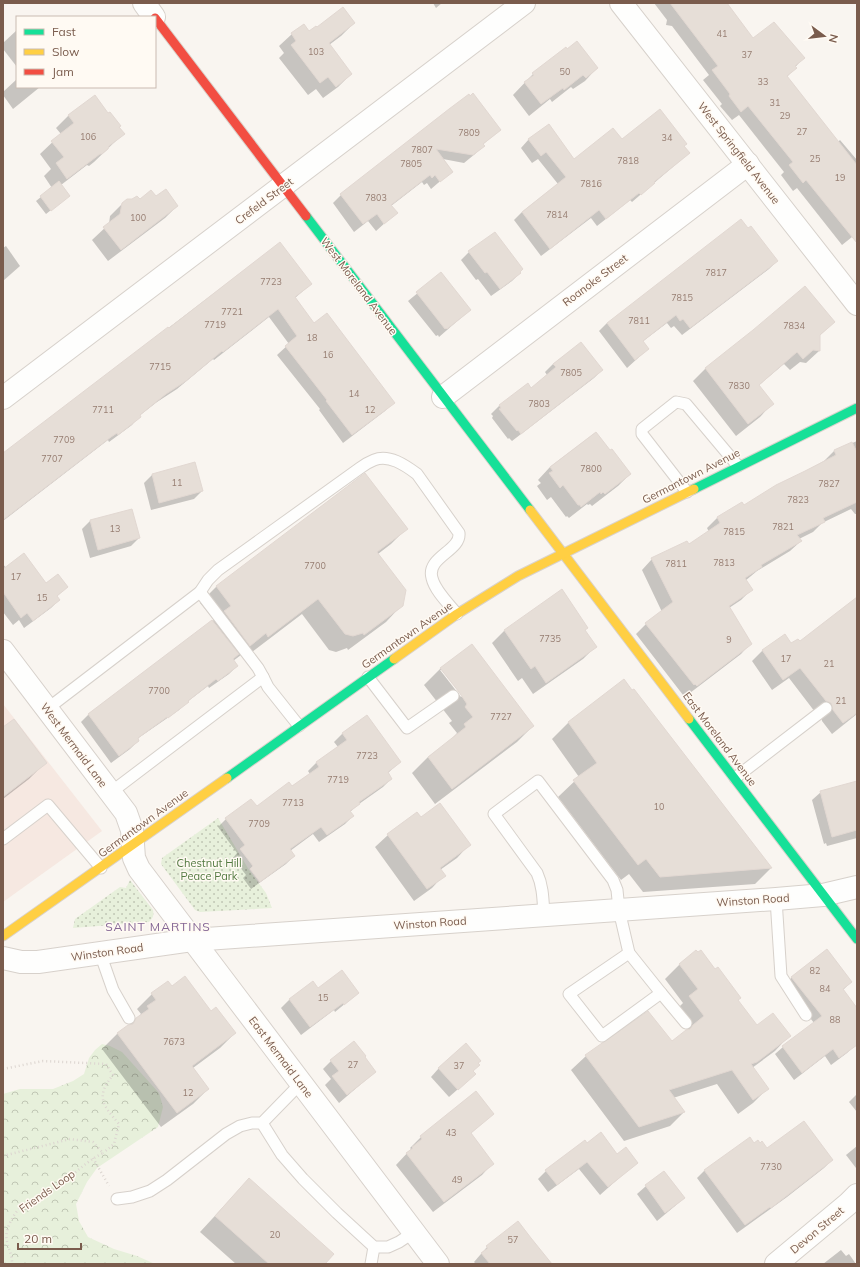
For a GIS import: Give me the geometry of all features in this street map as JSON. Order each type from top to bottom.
[{"type":"street","name":"West Moreland Avenue","points":[[144,3],[154,16]]},
{"type":"street","name":"Crefeld Street","points":[[3,398],[524,3]]},
{"type":"street","name":"West Springfield Avenue","points":[[621,3],[857,304]]},
{"type":"street","name":"West Moreland Avenue","points":[[156,18],[443,397],[564,553]]},
{"type":"street","name":"Roanoke Street","points":[[443,397],[748,164]]},
{"type":"street","name":"Germantown Avenue","points":[[3,936],[101,868],[457,614],[518,576],[857,408]]},
{"type":"street","name":"East Moreland Avenue","points":[[564,553],[857,939]]},
{"type":"street","name":"West Mermaid Lane","points":[[3,651],[126,813],[129,821],[132,845]]},
{"type":"street","name":"East Mermaid Lane","points":[[132,845],[134,858],[139,869],[438,1264]]},
{"type":"street","name":"Winston Road","points":[[3,958],[21,962],[38,962],[192,940],[776,899],[823,895],[857,887]]},
{"type":"street","name":"Devon Street","points":[[776,1264],[857,1195]]},
{"type":"lane","points":[[687,492],[642,434],[642,429],[676,402],[686,404],[738,466]]},
{"type":"lane","points":[[47,709],[200,592],[208,580],[218,570],[374,459],[386,458],[395,461],[408,467],[417,474],[459,533],[460,538],[458,542],[440,557],[433,567],[431,577],[435,586],[457,614]]},
{"type":"lane","points":[[200,592],[258,668],[268,687],[299,726]]},
{"type":"lane","points":[[110,793],[263,677]]},
{"type":"lane","points":[[368,677],[407,728],[453,696]]},
{"type":"lane","points":[[735,778],[826,708]]},
{"type":"lane","points":[[544,915],[543,892],[541,881],[537,872],[494,814],[538,781],[607,871],[616,890],[629,953],[686,1023]]},
{"type":"lane","points":[[3,839],[48,805],[101,868]]},
{"type":"lane","points":[[776,899],[780,976],[806,1014]]},
{"type":"lane","points":[[100,953],[112,990],[129,1018]]},
{"type":"lane","points":[[629,953],[569,994],[602,1036],[661,993]]},
{"type":"lane","points":[[117,1199],[150,1191],[167,1180],[226,1134],[240,1126],[252,1123],[262,1123],[301,1083]]},
{"type":"lane","points":[[262,1123],[282,1155],[303,1179],[374,1247],[388,1247],[414,1232]]},
{"type":"lane","points":[[371,1264],[374,1247]]},
{"type":"path","name":"Friends Loop","points":[[3,1069],[43,1061],[106,1064],[113,1075],[102,1095],[106,1108],[119,1124],[114,1144],[103,1153],[93,1158],[57,1187],[20,1207],[12,1218],[7,1232],[8,1247],[12,1257],[12,1264]]},
{"type":"path","points":[[3,1156],[70,1139],[93,1142],[103,1153]]},
{"type":"path","points":[[93,1158],[117,1199]]},
{"type":"shaded area","points":[[3,704],[102,831],[3,902]]},
{"type":"green space","name":"Chestnut Hill Peace Park","points":[[218,818],[249,870],[266,893],[272,908],[200,912],[195,910],[161,864],[162,858]]},
{"type":"green space","points":[[130,880],[153,910],[153,917],[149,922],[73,928],[75,919],[120,887],[126,888]]},
{"type":"green space","points":[[102,1044],[122,1052],[159,1093],[163,1107],[158,1127],[97,1168],[87,1182],[76,1204],[79,1221],[88,1237],[114,1249],[137,1256],[155,1264],[3,1264],[3,1094],[20,1089],[53,1089],[73,1081],[84,1074],[89,1058]]},
{"type":"building","points":[[670,3],[727,3],[753,38],[774,22],[805,58],[795,66],[797,68],[787,76],[857,165],[857,243],[806,180],[803,183],[789,165],[793,162],[748,106],[741,112],[712,70],[718,66]]},
{"type":"building","points":[[343,7],[355,23],[329,43],[352,74],[336,87],[328,77],[320,83],[291,45],[296,41],[291,33],[304,24],[309,31],[316,26],[317,27]]},
{"type":"building","points":[[577,41],[598,68],[586,78],[583,75],[564,90],[563,88],[541,104],[524,82],[534,75],[532,73],[566,47],[567,49]]},
{"type":"building","points":[[473,93],[501,130],[483,144],[485,146],[473,155],[436,149],[453,172],[440,182],[435,175],[432,178],[430,175],[391,205],[398,213],[384,224],[377,214],[363,224],[340,194],[449,109],[469,94],[470,96]]},
{"type":"building","points":[[95,95],[108,113],[110,112],[121,126],[119,127],[125,134],[109,146],[108,149],[102,154],[67,179],[56,163],[64,157],[51,141],[74,123],[68,115]]},
{"type":"building","points":[[660,109],[687,144],[684,146],[690,153],[654,182],[655,183],[641,195],[639,193],[606,219],[599,210],[550,249],[522,212],[566,177],[546,152],[541,156],[528,139],[549,124],[574,159],[613,128],[622,139]]},
{"type":"building","points":[[59,181],[70,196],[51,211],[40,196]]},
{"type":"building","points":[[166,189],[178,206],[121,250],[103,227],[120,214],[122,203],[127,199],[132,199],[137,196],[140,199],[151,190],[156,196]]},
{"type":"building","points":[[741,219],[748,228],[751,226],[778,261],[690,328],[683,319],[680,321],[676,315],[643,341],[649,349],[635,360],[607,323]]},
{"type":"building","points":[[495,232],[523,269],[520,272],[521,273],[500,289],[468,251]]},
{"type":"building","points":[[280,242],[312,284],[295,297],[314,323],[327,313],[395,403],[352,435],[285,346],[297,336],[278,309],[223,352],[222,351],[186,381],[166,394],[140,415],[141,417],[118,435],[117,433],[111,437],[3,520],[3,453]]},
{"type":"building","points":[[441,272],[471,310],[447,329],[445,329],[416,292]]},
{"type":"building","points":[[805,286],[835,322],[820,335],[820,351],[813,350],[803,359],[797,352],[759,385],[774,404],[748,424],[705,368]]},
{"type":"building","points":[[581,342],[603,370],[521,434],[499,409],[501,408],[499,405],[528,383],[531,388],[556,367],[553,364]]},
{"type":"building","points":[[596,432],[610,450],[612,449],[631,474],[605,494],[603,492],[601,494],[600,492],[581,507],[563,485],[560,488],[549,473],[553,471],[550,467]]},
{"type":"building","points":[[852,442],[857,452],[857,502],[823,518],[825,522],[797,535],[802,541],[761,565],[762,567],[745,578],[753,590],[729,606],[752,644],[697,686],[695,684],[694,685],[645,623],[673,602],[651,558],[687,541],[689,544],[720,523],[717,517],[742,502],[744,505],[776,485],[836,455],[834,450]]},
{"type":"building","points":[[195,462],[203,491],[159,503],[152,474]]},
{"type":"building","points":[[365,473],[408,529],[377,552],[406,590],[403,606],[364,635],[363,633],[353,636],[345,634],[318,599],[268,637],[266,633],[250,646],[224,611],[231,606],[216,586]]},
{"type":"building","points":[[132,509],[140,538],[98,550],[90,520]]},
{"type":"building","points":[[24,553],[46,583],[58,574],[68,587],[57,596],[60,600],[33,621],[27,613],[21,618],[3,592],[3,569]]},
{"type":"building","points":[[562,589],[588,628],[585,630],[597,647],[546,683],[535,666],[531,669],[504,630]]},
{"type":"building","points":[[857,597],[857,713],[843,723],[833,710],[831,703],[826,701],[800,668],[783,680],[762,650],[785,634],[791,643],[798,639],[800,641]]},
{"type":"building","points":[[212,620],[239,654],[233,659],[238,666],[218,681],[216,679],[168,718],[167,717],[138,738],[139,741],[119,756],[88,714]]},
{"type":"building","points":[[472,644],[534,726],[452,789],[428,757],[466,727],[464,724],[473,717],[465,707],[467,704],[459,692],[440,668]]},
{"type":"building","points":[[624,679],[632,690],[634,689],[772,868],[660,877],[646,859],[638,865],[573,780],[597,763],[568,722]]},
{"type":"building","points":[[367,715],[401,762],[388,772],[392,779],[359,802],[360,804],[350,811],[354,816],[327,835],[321,827],[290,849],[295,856],[260,882],[250,869],[253,866],[240,849],[245,845],[225,818],[251,799],[257,806],[289,782],[292,786],[319,767],[316,762],[347,740],[342,733]]},
{"type":"building","points":[[14,719],[47,763],[3,797],[3,727]]},
{"type":"building","points":[[857,781],[857,830],[832,837],[820,791]]},
{"type":"building","points":[[440,803],[471,845],[440,868],[446,876],[427,889],[387,834],[417,812],[421,817]]},
{"type":"building","points":[[827,949],[852,982],[843,989],[857,1008],[857,1045],[839,1058],[833,1049],[802,1073],[782,1046],[822,1016],[791,977]]},
{"type":"building","points":[[696,950],[698,952],[701,950],[715,969],[718,967],[741,998],[738,1000],[757,1025],[773,1013],[791,1036],[757,1062],[751,1064],[769,1089],[753,1100],[732,1070],[669,1090],[685,1112],[639,1127],[585,1055],[648,1011],[672,1041],[686,1030],[690,1029],[704,1016],[689,996],[698,989],[679,964]]},
{"type":"building","points":[[342,970],[359,993],[344,1005],[343,1003],[310,1027],[289,999],[313,981],[318,988]]},
{"type":"building","points":[[185,976],[211,1011],[216,1007],[236,1033],[192,1066],[209,1089],[177,1113],[117,1033],[128,1025],[133,1024],[136,1018],[149,1009],[147,1006],[156,1000],[151,993],[168,981],[172,986]]},
{"type":"building","points":[[354,1041],[376,1072],[347,1095],[332,1076],[339,1071],[330,1060]]},
{"type":"building","points":[[466,1043],[481,1061],[478,1063],[480,1065],[473,1071],[476,1074],[458,1090],[438,1068]]},
{"type":"building","points":[[476,1091],[494,1114],[471,1133],[494,1164],[444,1202],[406,1153],[422,1139],[420,1136]]},
{"type":"building","points":[[804,1121],[833,1160],[771,1208],[770,1207],[745,1225],[704,1170],[750,1137],[754,1143],[758,1140],[760,1143],[762,1141],[767,1148]]},
{"type":"building","points":[[601,1132],[617,1154],[626,1147],[638,1163],[608,1187],[587,1162],[557,1185],[545,1170],[585,1140],[587,1143]]},
{"type":"building","points":[[664,1171],[685,1198],[665,1213],[645,1185]]},
{"type":"building","points":[[249,1178],[334,1254],[325,1264],[269,1264],[215,1216]]},
{"type":"building","points":[[518,1221],[552,1264],[490,1264],[481,1253],[488,1248],[486,1246]]},
{"type":"traffic: fast","points":[[306,216],[530,510]]},
{"type":"traffic: fast","points":[[694,489],[857,408]]},
{"type":"traffic: fast","points":[[227,778],[394,659]]},
{"type":"traffic: fast","points":[[689,719],[857,939]]},
{"type":"traffic: slow","points":[[394,659],[457,614],[518,576],[694,489]]},
{"type":"traffic: slow","points":[[530,510],[689,719]]},
{"type":"traffic: slow","points":[[3,936],[227,778]]},
{"type":"traffic: jam","points":[[156,19],[306,216]]},
{"type":"district","name":"SAINT MARTINS","points":[[158,927]]}]
